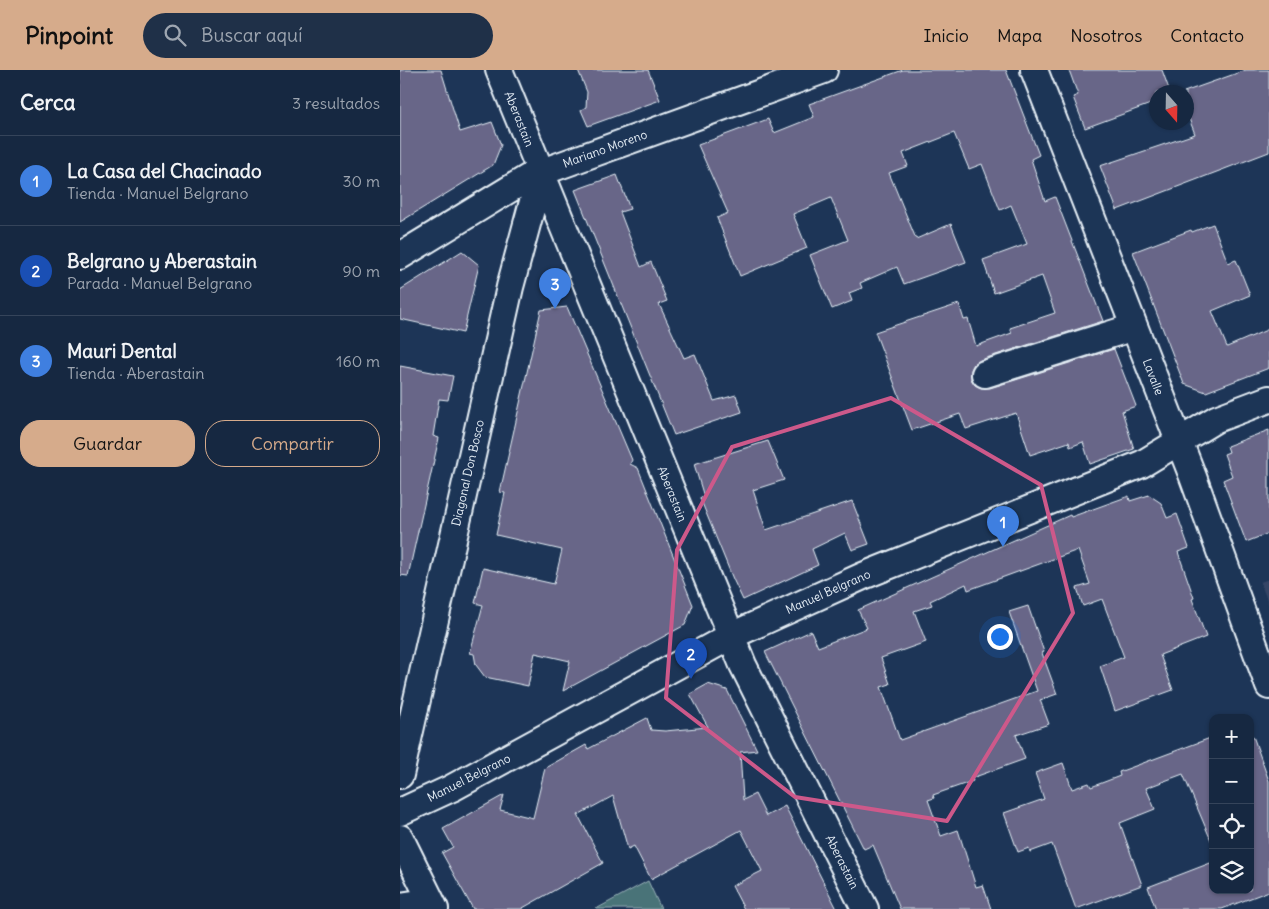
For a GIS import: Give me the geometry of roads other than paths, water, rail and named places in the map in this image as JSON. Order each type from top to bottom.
[{"type":"street","name":"Aberastain","points":[[499,70],[743,665],[865,909]]},
{"type":"street","name":"Mariano Moreno","points":[[400,256],[530,176],[824,70]]},
{"type":"street","name":"Lavalle","points":[[1034,70],[1179,442],[1269,686]]},
{"type":"street","name":"Diagonal Don Bosco","points":[[400,775],[409,708],[510,287],[541,172]]},
{"type":"street","points":[[985,374],[1134,326]]},
{"type":"street","name":"Manuel Belgrano","points":[[400,812],[452,788],[731,636],[863,576],[1142,464],[1216,419],[1269,399]]},
{"type":"street","points":[[400,838],[410,875],[435,908]]},
{"type":"street","points":[[400,906],[413,904],[435,908]]},
{"type":"place","name":"Mauri Dental","points":[[555,309]]},
{"type":"place","name":"La Casa del Chacinado","points":[[1003,547]]},
{"type":"place","name":"Belgrano y Aberastain","points":[[691,679]]}]
